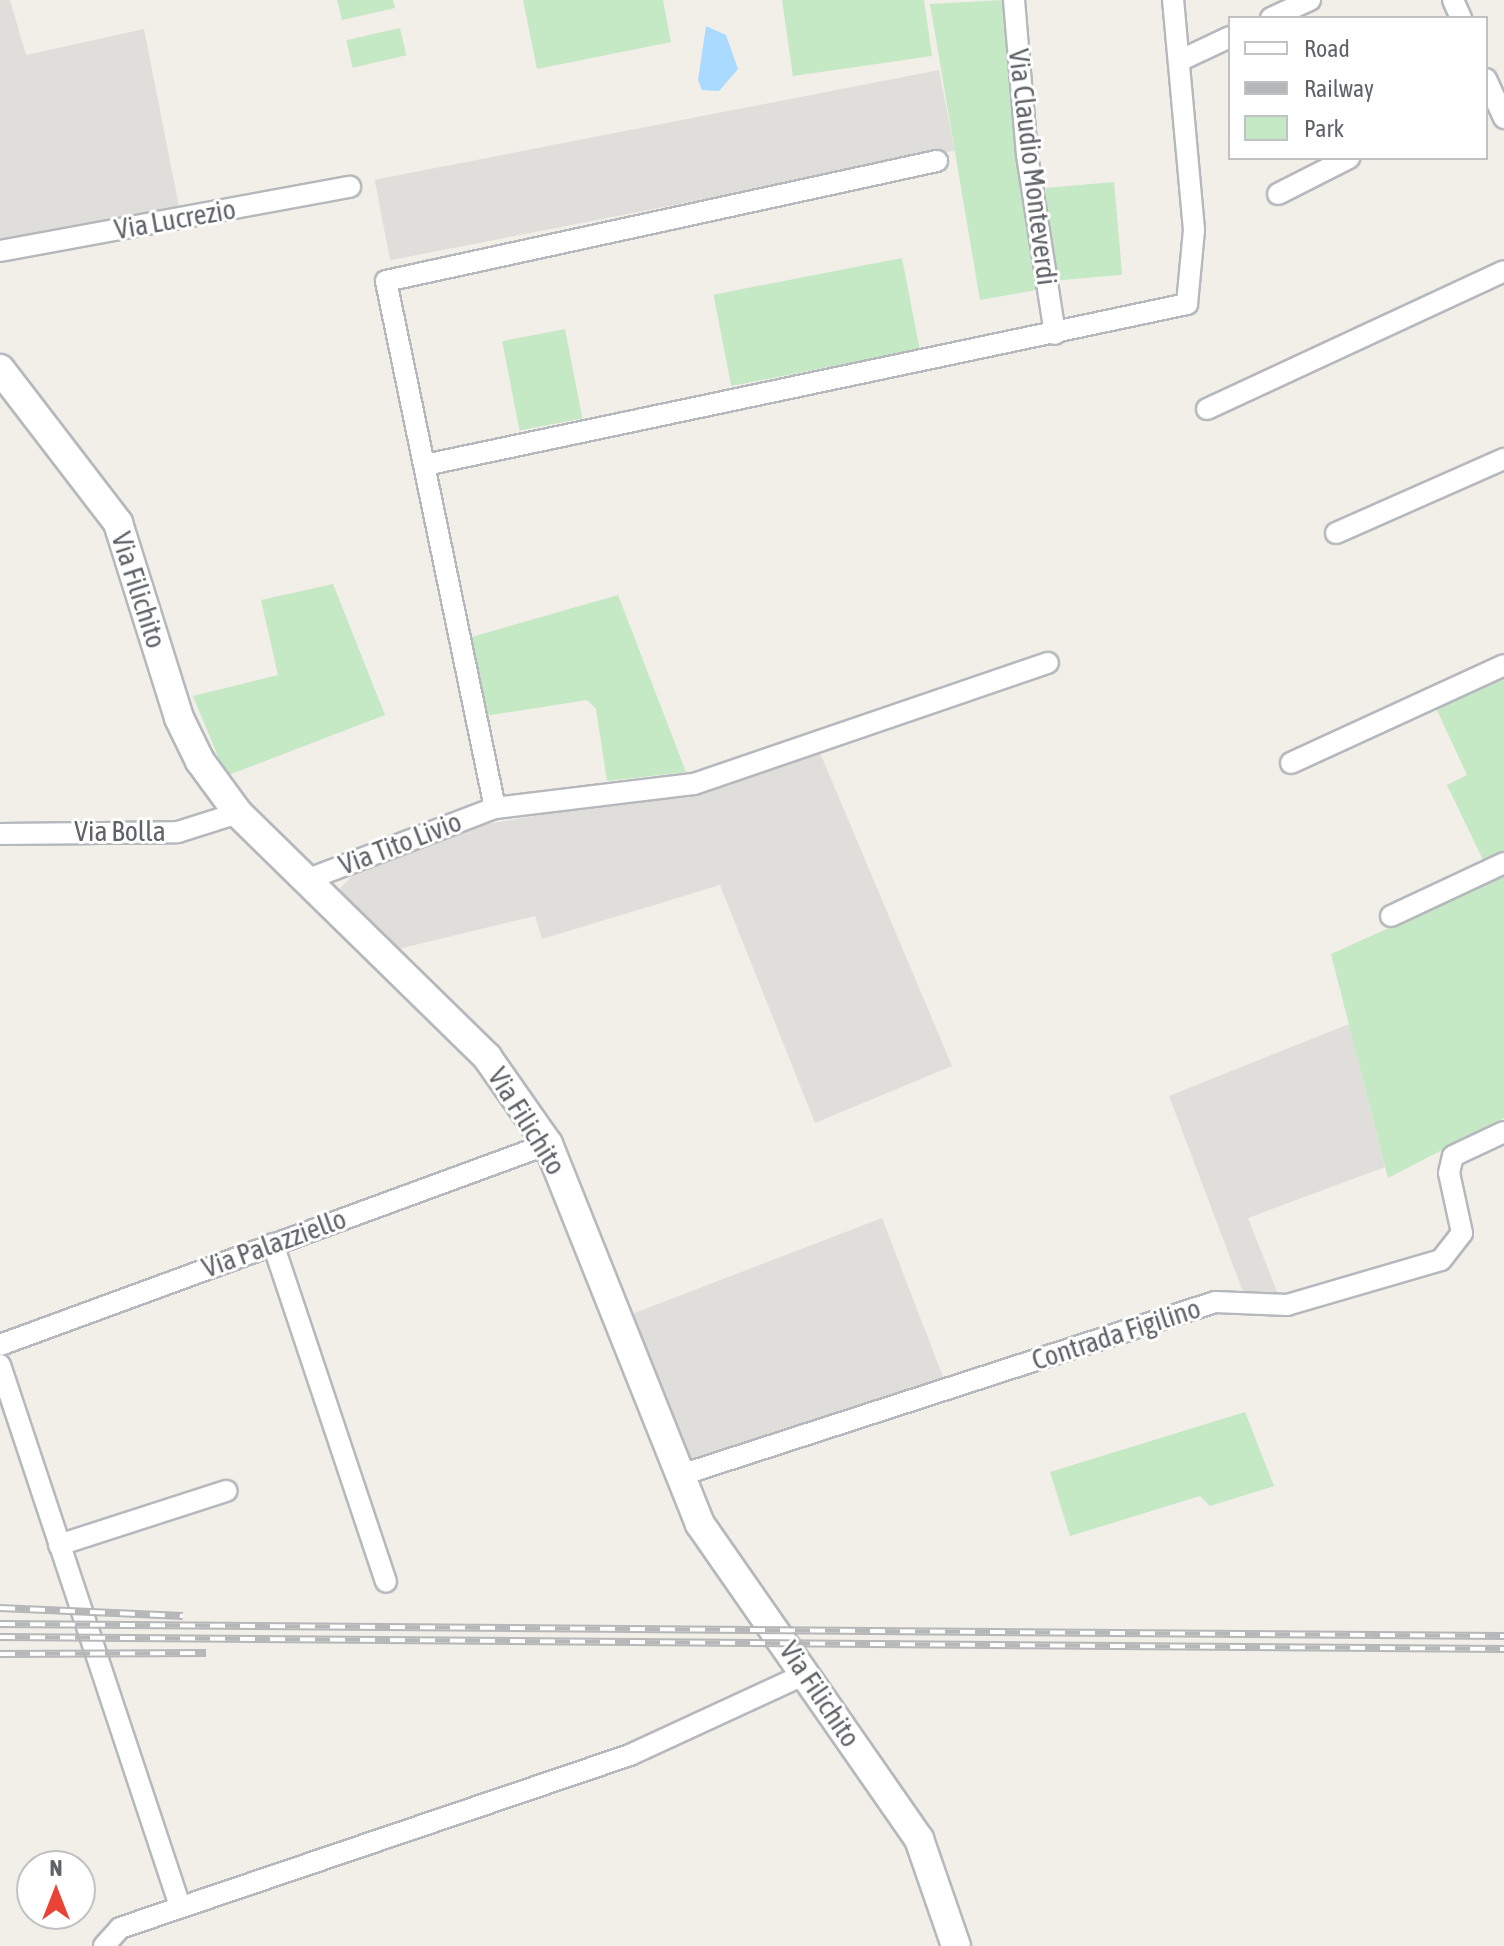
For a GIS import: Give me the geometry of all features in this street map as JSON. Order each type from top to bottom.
[{"type":"street","name":"Via Claudio Monteverdi","points":[[1014,0],[1027,155],[1055,334]]},
{"type":"street","points":[[425,465],[1171,311],[1192,296],[1194,230],[1173,0]]},
{"type":"street","points":[[1275,16],[1310,0]]},
{"type":"street","points":[[1179,61],[1228,38]]},
{"type":"street","points":[[1488,87],[1504,118]]},
{"type":"street","points":[[1278,194],[1345,160]]},
{"type":"street","points":[[937,161],[386,281],[495,808],[694,784],[1048,663]]},
{"type":"street","name":"Via Lucrezio","points":[[0,251],[350,187]]},
{"type":"street","points":[[1207,409],[1504,271]]},
{"type":"street","name":"Via Filichito","points":[[0,369],[113,513],[179,718],[238,813],[487,1057],[548,1144],[678,1476],[723,1561],[919,1839],[956,1946]]},
{"type":"street","points":[[1336,533],[1504,459]]},
{"type":"street","points":[[1291,763],[1504,665]]},
{"type":"street","name":"Via Tito Livio","points":[[306,880],[495,808]]},
{"type":"street","name":"Via Bolla","points":[[0,834],[178,832],[238,813]]},
{"type":"street","points":[[1391,916],[1504,863]]},
{"type":"street","name":"Contrada Figilino","points":[[678,1476],[1215,1302],[1287,1305],[1441,1260],[1462,1233],[1449,1173],[1453,1156],[1504,1132]]},
{"type":"street","name":"Via Palazziello","points":[[0,1345],[548,1144]]},
{"type":"street","points":[[273,1244],[386,1582]]},
{"type":"street","points":[[0,1365],[180,1906]]},
{"type":"street","points":[[59,1545],[226,1491]]},
{"type":"street","points":[[104,1946],[120,1928],[180,1906],[630,1755],[805,1674]]},
{"type":"shaded area","points":[[0,0],[10,0],[26,55],[144,29],[179,207],[0,243]]},
{"type":"shaded area","points":[[939,70],[955,150],[390,260],[375,180]]},
{"type":"shaded area","points":[[818,748],[952,1066],[815,1123],[720,885],[542,939],[535,916],[394,950],[339,890],[357,870],[469,827],[696,789]]},
{"type":"shaded area","points":[[1349,1024],[1385,1167],[1248,1218],[1280,1299],[1245,1297],[1169,1096]]},
{"type":"shaded area","points":[[882,1218],[944,1380],[692,1476],[630,1315]]},
{"type":"green space","points":[[337,0],[393,0],[395,8],[342,20]]},
{"type":"green space","points":[[523,0],[663,0],[671,42],[537,69]]},
{"type":"green space","points":[[782,0],[924,0],[932,56],[793,76]]},
{"type":"green space","points":[[1003,0],[1018,156],[1042,289],[980,300],[930,4]]},
{"type":"green space","points":[[400,28],[406,55],[353,68],[346,40]]},
{"type":"green space","points":[[1114,182],[1122,275],[1053,281],[1045,188]]},
{"type":"green space","points":[[902,258],[920,349],[731,386],[714,295]]},
{"type":"green space","points":[[565,329],[582,418],[520,431],[502,341]]},
{"type":"green space","points":[[333,584],[385,715],[226,776],[193,696],[278,675],[261,600]]},
{"type":"green space","points":[[618,595],[686,772],[607,781],[596,709],[587,700],[485,716],[468,638]]},
{"type":"green space","points":[[1504,677],[1504,852],[1484,862],[1447,785],[1467,775],[1436,708]]},
{"type":"green space","points":[[1504,876],[1504,1118],[1388,1178],[1331,954]]},
{"type":"green space","points":[[1245,1412],[1274,1486],[1210,1506],[1200,1496],[1070,1536],[1050,1472]]},
{"type":"water","points":[[706,26],[726,35],[738,69],[719,91],[702,90],[698,80]]},
{"type":"railway","points":[[0,1608],[183,1616]]},
{"type":"railway","points":[[0,1624],[1504,1636]]},
{"type":"railway","points":[[0,1637],[1504,1649]]},
{"type":"railway","points":[[0,1654],[206,1653]]}]
